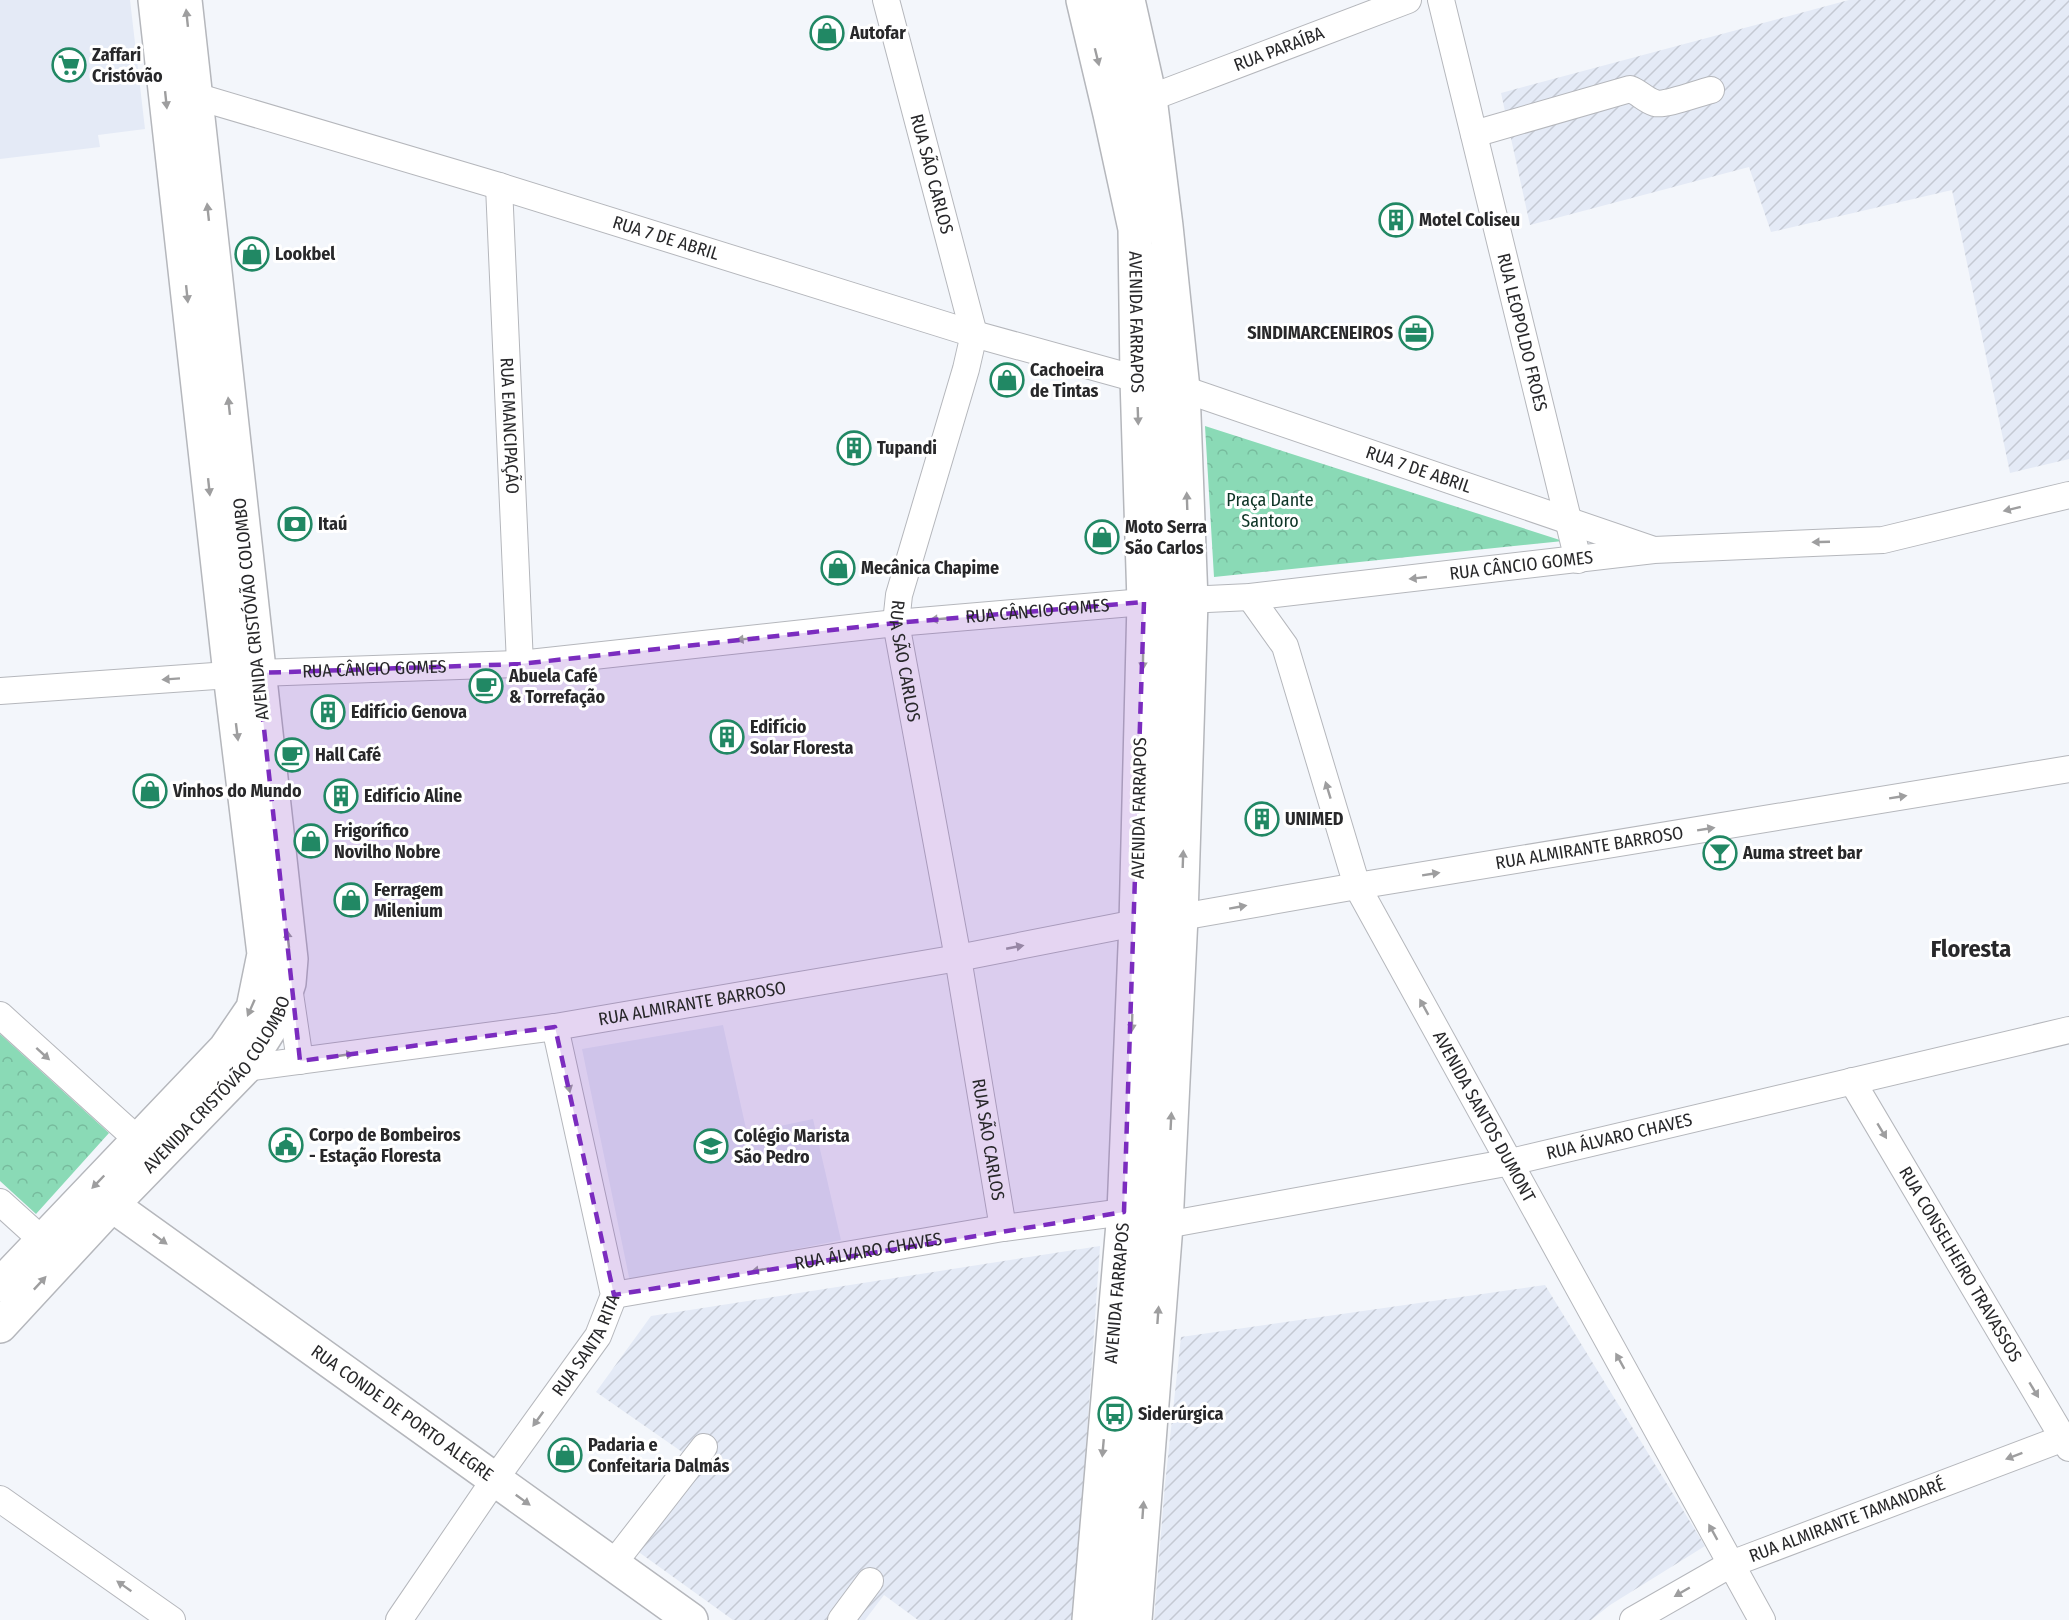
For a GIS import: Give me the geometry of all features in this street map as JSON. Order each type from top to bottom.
[{"type":"main road","name":"AVENIDA CRISTÓVÃO COLOMBO","points":[[0,1326],[112,1205],[245,1068],[278,1016],[289,983],[291,959],[244,673],[155,0]]},
{"type":"main road","name":"AVENIDA CRISTÓVÃO COLOMBO","points":[[0,1285],[225,1049],[253,1008],[264,954],[244,673],[195,96],[184,0]]},
{"type":"main road","name":"AVENIDA FARRAPOS","points":[[1083,0],[1135,229],[1137,379],[1168,602],[1181,917],[1166,1225],[1112,1616]]},
{"type":"main road","name":"AVENIDA FARRAPOS","points":[[1112,1616],[1124,1212],[1136,923],[1168,602],[1183,389],[1150,98],[1128,0]]},
{"type":"main road","name":"RUA CONDE DE PORTO ALEGRE","points":[[112,1205],[691,1620]]},
{"type":"street","name":"RUA SÃO CARLOS","points":[[886,0],[974,334],[966,369],[899,595],[896,623],[958,958],[1004,1228]]},
{"type":"street","points":[[1106,0],[1130,107],[1149,229],[1168,602],[1156,997],[1140,1264],[1112,1616]]},
{"type":"street","name":"RUA PARAÍBA","points":[[1150,98],[1408,0]]},
{"type":"street","name":"RUA LEOPOLDO FROES","points":[[1441,0],[1578,560]]},
{"type":"street","points":[[1474,134],[1629,89],[1658,104],[1711,90]]},
{"type":"street","name":"RUA 7 DE ABRIL","points":[[195,96],[499,186],[974,334],[1137,379]]},
{"type":"street","name":"RUA EMANCIPAÇÃO","points":[[499,186],[520,664]]},
{"type":"street","name":"RUA 7 DE ABRIL","points":[[1183,389],[1654,550]]},
{"type":"street","name":"RUA CÂNCIO GOMES","points":[[0,691],[244,673],[520,664],[896,623],[1250,597],[1654,550],[1882,540],[2069,495]]},
{"type":"street","name":"AVENIDA SANTOS DUMONT","points":[[1250,597],[1285,646],[1357,886],[1762,1620]]},
{"type":"street","name":"RUA ALMIRANTE BARROSO","points":[[1181,917],[2069,769]]},
{"type":"street","points":[[1156,997],[1181,917]]},
{"type":"street","points":[[1136,923],[1156,997]]},
{"type":"street","name":"RUA ALMIRANTE BARROSO","points":[[245,1068],[555,1027],[958,958],[1136,923]]},
{"type":"street","points":[[289,983],[300,1061]]},
{"type":"street","points":[[0,1015],[138,1140]]},
{"type":"street","name":"RUA SANTA RITA","points":[[399,1620],[495,1479],[598,1336],[614,1295],[555,1027]]},
{"type":"street","name":"RUA ÁLVARO CHAVES","points":[[1166,1225],[1511,1162],[2069,1030]]},
{"type":"street","name":"RUA CONSELHEIRO TRAVASSOS","points":[[1852,1081],[2067,1441]]},
{"type":"street","points":[[0,1202],[42,1240]]},
{"type":"street","name":"RUA ÁLVARO CHAVES","points":[[614,1295],[1004,1228],[1124,1212]]},
{"type":"street","name":"RUA ALMIRANTE TAMANDARÉ","points":[[1633,1620],[1731,1564],[2067,1441]]},
{"type":"street","points":[[613,1564],[704,1447]]},
{"type":"street","points":[[0,1498],[172,1620]]},
{"type":"street","points":[[1112,1616],[1118,1532]]},
{"type":"street","points":[[841,1620],[870,1581]]},
{"type":"highlighted area","points":[[1144,602],[1124,1212],[614,1295],[555,1027],[300,1061],[258,673],[520,664],[896,623]]},
{"type":"shaded area","name":"Zaffari Cristóvão","points":[[0,0],[130,0],[145,129],[98,135],[100,147],[0,159]]},
{"type":"shaded area","points":[[1849,0],[2069,0],[2069,459],[2010,473],[1952,190],[1771,232],[1749,167],[1530,225],[1501,93]]},
{"type":"shaded area","name":"Colégio Marista São Pedro","points":[[723,1025],[747,1133],[813,1119],[841,1240],[630,1282],[582,1049]]},
{"type":"shaded area","points":[[1100,1246],[1074,1620],[918,1620],[884,1595],[865,1620],[733,1620],[622,1540],[685,1454],[596,1392],[651,1316]]},
{"type":"shaded area","points":[[1545,1285],[1705,1546],[1610,1605],[1591,1620],[1154,1620],[1165,1484],[1181,1337]]},
{"type":"green space","name":"Praça Dante Santoro","points":[[1205,426],[1563,541],[1214,577]]},
{"type":"green space","points":[[0,1034],[109,1133],[36,1214],[0,1181]]},
{"type":"place","name":"Autofar","points":[[827,33]]},
{"type":"place","name":"Zaffari Cristóvão","points":[[69,65]]},
{"type":"place","name":"Motel Coliseu","points":[[1396,220]]},
{"type":"place","name":"Lookbel","points":[[252,254]]},
{"type":"place","name":"SINDIMARCENEIROS","points":[[1416,333]]},
{"type":"place","name":"Cachoeira de Tintas","points":[[1007,380]]},
{"type":"place","name":"Tupandi","points":[[854,448]]},
{"type":"place","name":"Itaú","points":[[295,524]]},
{"type":"place","name":"Moto Serra São Carlos","points":[[1102,537]]},
{"type":"place","name":"Mecânica Chapime","points":[[838,568]]},
{"type":"place","name":"Abuela Café & Torrefação","points":[[486,686]]},
{"type":"place","name":"Edifício Genova","points":[[328,712]]},
{"type":"place","name":"Edifício Solar Floresta","points":[[727,737]]},
{"type":"place","name":"Hall Café","points":[[292,755]]},
{"type":"place","name":"Vinhos do Mundo","points":[[150,791]]},
{"type":"place","name":"Edifício Aline","points":[[341,796]]},
{"type":"place","name":"UNIMED","points":[[1262,819]]},
{"type":"place","name":"Frigorífico Novilho Nobre","points":[[311,841]]},
{"type":"place","name":"Auma street bar","points":[[1720,853]]},
{"type":"place","name":"Ferragem Milenium","points":[[351,900]]},
{"type":"place","name":"Corpo de Bombeiros - Estação Floresta","points":[[286,1145]]},
{"type":"place","name":"Colégio Marista São Pedro","points":[[711,1146]]},
{"type":"place","name":"Siderúrgica","points":[[1115,1414]]},
{"type":"place","name":"Padaria e Confeitaria Dalmás","points":[[565,1455]]},
{"type":"district","name":"Floresta","points":[[1971,949]]}]
